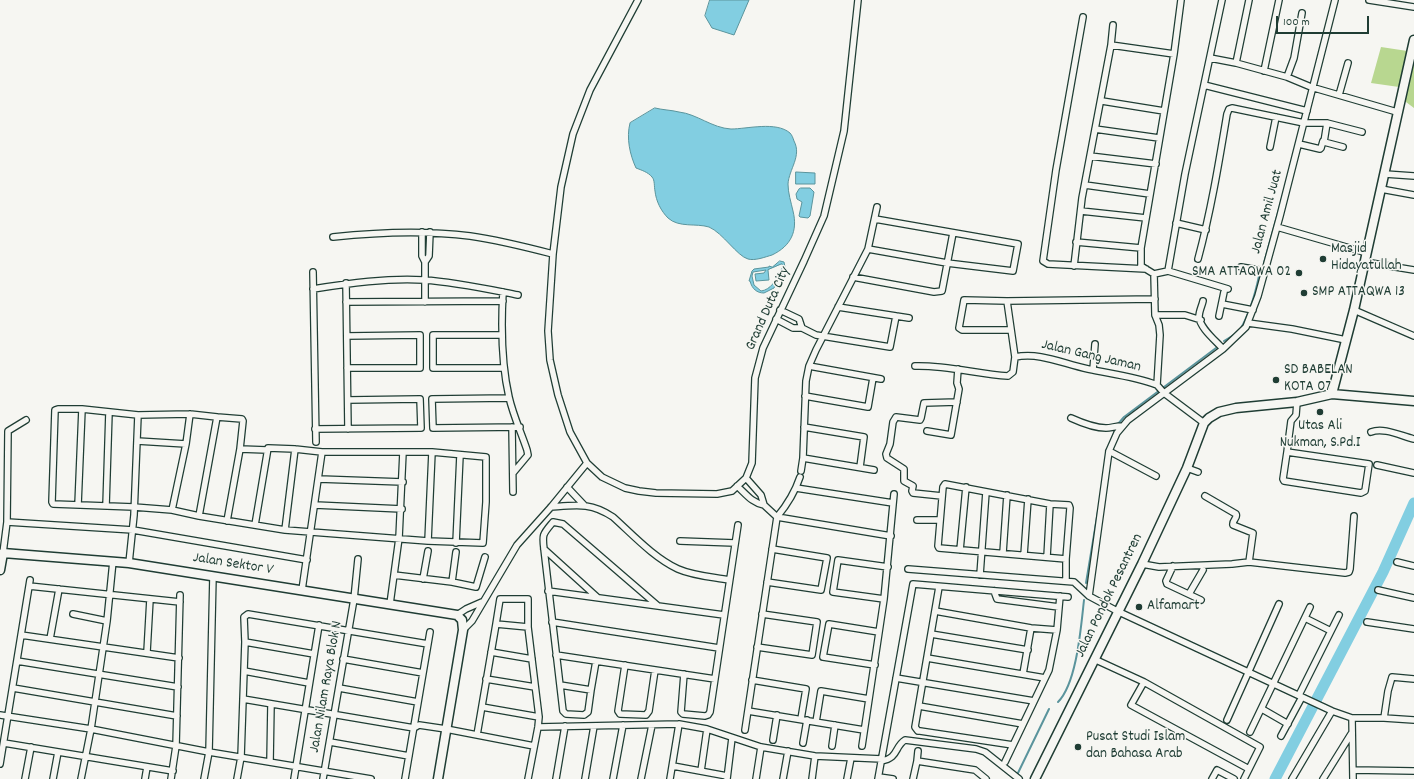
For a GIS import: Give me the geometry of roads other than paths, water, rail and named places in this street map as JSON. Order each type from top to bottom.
[{"type":"street","points":[[638,0],[590,90],[573,134],[561,187],[553,254],[548,331],[550,360],[558,395],[570,432],[587,463],[602,477],[625,488],[639,491],[717,494],[732,491],[746,478],[761,495],[764,505],[777,517],[891,536]]},
{"type":"street","name":"Grand Duta City","points":[[746,478],[752,463],[755,378],[763,348],[824,216],[844,131],[858,0]]},
{"type":"street","points":[[1182,0],[1141,248],[1140,262],[1141,266],[1154,274],[1168,271],[1226,291],[1219,316]]},
{"type":"street","points":[[1168,271],[1176,223],[1222,0]]},
{"type":"street","points":[[1236,63],[1249,0]]},
{"type":"street","points":[[1264,71],[1279,0]]},
{"type":"street","name":"Jalan Amil Juat","points":[[1089,596],[1109,451],[1112,443],[1122,426],[1141,410],[1160,389],[1222,349],[1243,331],[1248,323],[1265,271],[1277,227],[1299,144],[1305,110],[1335,0]]},
{"type":"street","points":[[1369,0],[1414,7]]},
{"type":"street","points":[[1287,77],[1295,52],[1302,13]]},
{"type":"street","points":[[1083,17],[1042,258],[1044,263],[1048,264],[1146,269]]},
{"type":"street","points":[[1074,266],[1076,242],[1085,185],[1102,100],[1113,25]]},
{"type":"street","points":[[1332,394],[1354,310],[1414,40]]},
{"type":"street","points":[[1111,45],[1174,54]]},
{"type":"street","points":[[1210,58],[1236,63],[1287,77],[1311,87],[1398,112]]},
{"type":"street","points":[[1339,95],[1348,63]]},
{"type":"street","points":[[1204,85],[1305,110]]},
{"type":"street","points":[[1102,100],[1164,111]]},
{"type":"street","points":[[1198,259],[1206,230],[1215,186],[1227,112],[1230,109],[1232,108],[1302,123],[1327,123],[1362,132]]},
{"type":"street","points":[[1270,147],[1276,118]]},
{"type":"street","points":[[1299,144],[1320,149],[1327,123]]},
{"type":"street","points":[[1095,129],[1159,138]]},
{"type":"street","points":[[1323,141],[1343,147]]},
{"type":"street","points":[[1090,156],[1156,164]]},
{"type":"street","points":[[1385,174],[1414,176]]},
{"type":"street","points":[[1085,185],[1150,194]]},
{"type":"street","points":[[1381,189],[1414,195]]},
{"type":"street","points":[[745,730],[777,517],[786,506],[796,488],[803,458],[806,381],[810,366],[822,336],[868,249],[877,207]]},
{"type":"street","points":[[1081,211],[1146,218]]},
{"type":"street","points":[[868,249],[947,263],[1013,271],[1018,244],[875,219]]},
{"type":"street","points":[[1176,223],[1206,230]]},
{"type":"street","points":[[1277,227],[1367,253]]},
{"type":"street","points":[[333,237],[373,232],[430,232],[470,236],[508,243],[553,254]]},
{"type":"street","points":[[422,232],[422,256],[425,262],[425,302]]},
{"type":"street","points":[[425,262],[429,256],[430,232]]},
{"type":"street","points":[[853,277],[934,292],[942,291],[953,233]]},
{"type":"street","points":[[1076,242],[1141,248]]},
{"type":"street","points":[[1365,262],[1414,270]]},
{"type":"street","points":[[1241,267],[1265,271]]},
{"type":"street","points":[[313,272],[316,442]]},
{"type":"street","points":[[1154,274],[1155,315],[1159,325],[1160,335],[1160,389]]},
{"type":"street","points":[[313,289],[386,280],[424,280],[460,284],[518,295]]},
{"type":"street","points":[[346,284],[348,429]]},
{"type":"street","points":[[503,292],[501,335],[504,368],[509,398],[520,427],[528,455],[513,472]]},
{"type":"street","points":[[1011,330],[962,330],[959,328],[964,300],[1007,301],[1155,299]]},
{"type":"street","points":[[346,302],[503,301]]},
{"type":"street","points":[[915,366],[942,367],[981,374],[1010,376],[1013,372],[1015,357],[1007,301]]},
{"type":"street","points":[[1203,301],[1200,314],[1201,320],[1204,327],[1222,349]]},
{"type":"street","points":[[1222,304],[1244,307],[1252,310]]},
{"type":"street","points":[[838,307],[909,318]]},
{"type":"street","points":[[780,310],[799,319],[802,328]]},
{"type":"street","points":[[1354,310],[1414,336]]},
{"type":"street","points":[[1155,315],[1185,315],[1201,320]]},
{"type":"street","points":[[776,319],[793,328],[802,328],[816,335],[890,347],[896,316]]},
{"type":"street","points":[[1248,323],[1292,329],[1346,340]]},
{"type":"street","points":[[347,336],[420,335],[420,368],[347,368]]},
{"type":"street","points":[[501,335],[433,335],[433,368],[504,368]]},
{"type":"street","points":[[1093,370],[1095,344]]},
{"type":"street","name":"Jalan Gang Jaman","points":[[1015,357],[1035,356],[1093,370],[1136,378],[1160,389],[1204,423]]},
{"type":"street","points":[[810,366],[882,379]]},
{"type":"street","points":[[927,432],[951,436],[959,389],[957,383],[958,370]]},
{"type":"street","points":[[806,396],[868,408],[873,378]]},
{"type":"street","points":[[1204,423],[1209,418],[1220,412],[1236,408],[1297,402],[1332,394],[1414,400]]},
{"type":"street","points":[[509,398],[432,399],[432,428],[520,427]]},
{"type":"street","points":[[316,429],[421,428],[420,399],[348,400]]},
{"type":"street","points":[[942,496],[913,493],[913,486],[904,480],[904,469],[889,461],[886,454],[890,444],[893,422],[896,417],[920,420],[924,402],[957,402]]},
{"type":"street","points":[[1287,452],[1369,464],[1365,491],[1361,493],[1284,481],[1283,479],[1291,421],[1296,415],[1297,402]]},
{"type":"street","points":[[227,520],[240,449],[242,420],[190,414],[138,415],[82,409],[58,409],[54,412],[53,504],[106,506],[134,510],[172,510],[310,536],[400,538],[456,543],[483,543],[486,509],[486,457],[432,452],[322,452],[270,447],[267,450],[240,449]]},
{"type":"street","points":[[78,505],[82,409]]},
{"type":"street","points":[[106,506],[109,412]]},
{"type":"street","points":[[172,510],[186,444],[190,414]]},
{"type":"street","points":[[129,563],[133,530],[138,415]]},
{"type":"street","points":[[199,516],[217,417]]},
{"type":"street","points":[[1071,418],[1088,425],[1106,428],[1122,426]]},
{"type":"street","points":[[0,570],[1,553],[8,510],[8,431],[26,420]]},
{"type":"street","name":"Jalan Pondok Pesantren","points":[[1035,779],[1142,564],[1187,468],[1204,423]]},
{"type":"street","points":[[804,426],[864,437],[860,467]]},
{"type":"street","points":[[512,427],[513,492]]},
{"type":"street","points":[[1371,432],[1379,430],[1414,439]]},
{"type":"street","points":[[137,441],[186,444]]},
{"type":"street","points":[[284,530],[295,449]]},
{"type":"street","points":[[255,525],[267,450]]},
{"type":"street","points":[[1109,451],[1156,476]]},
{"type":"street","points":[[302,590],[322,452]]},
{"type":"street","points":[[390,604],[400,538],[403,452]]},
{"type":"street","points":[[428,541],[432,452]]},
{"type":"street","points":[[456,543],[460,455]]},
{"type":"street","points":[[803,458],[874,470]]},
{"type":"street","points":[[463,630],[472,621],[517,545],[587,463]]},
{"type":"street","points":[[1377,465],[1414,474]]},
{"type":"street","points":[[1187,468],[1198,472]]},
{"type":"street","points":[[319,479],[402,482]]},
{"type":"street","points":[[1066,558],[940,548],[940,520],[942,496],[945,484],[1050,504],[1070,506],[1066,558],[1066,581]]},
{"type":"street","points":[[737,486],[757,504],[764,505]]},
{"type":"street","points":[[567,487],[584,505]]},
{"type":"street","points":[[960,550],[966,487]]},
{"type":"street","points":[[796,488],[893,503]]},
{"type":"street","points":[[980,575],[986,492]]},
{"type":"street","points":[[862,746],[884,599],[894,494]]},
{"type":"street","points":[[1003,553],[1007,495]]},
{"type":"street","points":[[1205,496],[1236,514],[1233,525],[1253,533],[1249,562]]},
{"type":"street","points":[[1024,555],[1028,499]]},
{"type":"street","points":[[1047,557],[1050,504]]},
{"type":"street","points":[[315,505],[402,509]]},
{"type":"street","points":[[551,507],[584,505],[605,512],[613,516],[657,555],[678,568],[687,572],[729,580]]},
{"type":"street","points":[[1142,564],[1155,567],[1249,562],[1346,573],[1349,572],[1354,516]]},
{"type":"street","points":[[917,520],[940,520]]},
{"type":"street","points":[[7,522],[133,530],[307,560]]},
{"type":"street","points":[[596,661],[588,712],[584,714],[566,714],[563,711],[542,537],[553,522],[563,524],[657,605]]},
{"type":"street","points":[[684,674],[680,710],[683,714],[708,715],[710,712],[738,525]]},
{"type":"street","points":[[680,541],[735,543]]},
{"type":"street","points":[[544,549],[598,597]]},
{"type":"street","points":[[768,582],[821,590],[827,558],[772,549]]},
{"type":"street","points":[[423,578],[428,551]]},
{"type":"street","points":[[452,582],[456,552]]},
{"type":"street","name":"Jalan Sektor V","points":[[1,553],[129,563],[457,615]]},
{"type":"street","points":[[394,575],[452,582],[477,587],[484,557]]},
{"type":"street","name":"Jalan Nilam Raya Blok N","points":[[323,779],[354,598],[358,559]]},
{"type":"street","points":[[884,599],[833,592],[838,560],[888,567]]},
{"type":"street","points":[[81,779],[91,729],[107,621],[113,561]]},
{"type":"street","points":[[1397,562],[1414,566]]},
{"type":"street","points":[[1173,566],[1166,581],[1167,584],[1201,600]]},
{"type":"street","points":[[908,569],[1072,581],[1089,596],[1118,611],[1332,711],[1352,718],[1414,720]]},
{"type":"street","points":[[1189,594],[1203,570]]},
{"type":"street","points":[[204,779],[209,752],[212,576]]},
{"type":"street","points":[[0,764],[30,583],[59,589],[180,602]]},
{"type":"street","points":[[893,779],[878,778],[889,727],[912,586],[915,584],[994,592],[1068,597]]},
{"type":"street","points":[[939,587],[915,725],[918,730],[1013,745]]},
{"type":"street","points":[[50,639],[59,589]]},
{"type":"street","points":[[1378,590],[1414,598]]},
{"type":"street","points":[[548,591],[657,605],[724,616]]},
{"type":"street","points":[[994,592],[997,598],[1059,607]]},
{"type":"street","points":[[172,779],[176,746],[180,595]]},
{"type":"street","points":[[1005,762],[1051,665],[1057,630],[1060,596]]},
{"type":"street","points":[[147,652],[150,599]]},
{"type":"street","points":[[477,735],[500,599],[528,599],[528,627],[539,718],[528,779]]},
{"type":"street","points":[[438,779],[463,630],[462,620],[457,615],[482,602]]},
{"type":"street","points":[[1227,720],[1279,604]]},
{"type":"street","points":[[1250,732],[1262,710],[1310,607]]},
{"type":"street","points":[[935,612],[1031,628],[1057,630]]},
{"type":"street","points":[[73,614],[107,621]]},
{"type":"street","points":[[237,779],[241,757],[245,642],[244,617],[246,614],[428,644]]},
{"type":"street","points":[[757,647],[812,655],[818,622],[762,614]]},
{"type":"street","points":[[1281,736],[1339,615]]},
{"type":"street","points":[[1305,618],[1331,631]]},
{"type":"street","points":[[552,622],[719,648]]},
{"type":"street","points":[[1367,622],[1414,629]]},
{"type":"street","points":[[496,624],[528,627]]},
{"type":"street","points":[[875,665],[823,657],[829,624],[879,632]]},
{"type":"street","points":[[294,779],[319,625]]},
{"type":"street","points":[[1023,674],[1031,628]]},
{"type":"street","points":[[405,779],[430,632]]},
{"type":"street","points":[[931,634],[1028,650]]},
{"type":"street","points":[[21,635],[147,652],[178,658]]},
{"type":"street","points":[[245,642],[314,654]]},
{"type":"street","points":[[491,652],[532,659]]},
{"type":"street","points":[[556,655],[715,679]]},
{"type":"street","points":[[927,658],[1045,678]]},
{"type":"street","points":[[1094,659],[1144,682],[1260,747],[1244,779]]},
{"type":"street","points":[[344,660],[423,673]]},
{"type":"street","points":[[17,661],[178,687]]},
{"type":"street","points":[[625,665],[618,711],[620,714],[646,714],[649,711],[655,670]]},
{"type":"street","points":[[244,671],[309,683]]},
{"type":"street","points":[[1384,718],[1388,691],[1392,677],[1414,679]]},
{"type":"street","points":[[896,678],[1034,701]]},
{"type":"street","points":[[486,679],[535,687]]},
{"type":"street","points":[[752,680],[806,689],[803,743]]},
{"type":"street","points":[[1144,682],[1131,705],[1249,769]]},
{"type":"street","points":[[560,685],[591,690]]},
{"type":"street","points":[[13,688],[177,716]]},
{"type":"street","points":[[339,688],[418,702]]},
{"type":"street","points":[[816,722],[821,691],[869,699]]},
{"type":"street","points":[[243,699],[414,728],[419,725],[446,729],[534,746]]},
{"type":"street","points":[[270,762],[272,704]]},
{"type":"street","points":[[919,706],[1023,724]]},
{"type":"street","points":[[482,707],[539,718]]},
{"type":"street","points":[[1262,710],[1288,724]]},
{"type":"street","points":[[748,711],[864,730]]},
{"type":"street","points":[[1292,779],[1332,711]]},
{"type":"street","points":[[0,715],[91,729],[209,752],[371,779]]},
{"type":"street","points":[[773,740],[777,715]]},
{"type":"street","points":[[1352,718],[1351,734],[1353,779]]},
{"type":"street","points":[[538,726],[679,724],[708,729],[761,747],[815,756],[882,760],[888,760],[895,755],[901,743],[906,740],[976,749],[985,752],[1019,779]]},
{"type":"street","points":[[670,779],[679,724]]},
{"type":"street","points":[[641,779],[652,725]]},
{"type":"street","points":[[832,746],[835,725]]},
{"type":"street","points":[[556,779],[565,726]]},
{"type":"street","points":[[585,779],[594,726]]},
{"type":"street","points":[[613,779],[622,726]]},
{"type":"street","points":[[701,771],[708,729]]},
{"type":"street","points":[[1323,779],[1351,734]]},
{"type":"street","points":[[673,766],[727,777],[732,738]]},
{"type":"street","points":[[4,742],[173,771]]},
{"type":"street","points":[[330,742],[409,756]]},
{"type":"street","points":[[25,779],[32,747]]},
{"type":"street","points":[[756,779],[761,747]]},
{"type":"street","points":[[783,779],[788,751]]},
{"type":"street","points":[[913,779],[918,751]]},
{"type":"street","points":[[53,779],[58,752]]},
{"type":"street","points":[[812,779],[815,756]]},
{"type":"street","points":[[847,779],[851,758]]},
{"type":"street","points":[[917,761],[975,770],[986,779]]},
{"type":"street","points":[[145,779],[147,766]]},
{"type":"street","points":[[1212,779],[1217,770],[1234,779]]},
{"type":"street","points":[[1353,770],[1414,771]]},
{"type":"water","points":[[710,0],[749,0],[734,35],[712,28],[705,16]]},
{"type":"water","points":[[655,108],[686,113],[724,128],[731,129],[769,126],[784,129],[790,133],[797,152],[788,184],[794,218],[794,231],[792,237],[784,247],[772,255],[757,259],[748,259],[739,254],[719,234],[709,227],[677,223],[665,215],[658,202],[653,178],[646,172],[636,168],[630,152],[628,135],[630,123]]},
{"type":"water","points":[[796,172],[815,173],[815,184],[796,184]]},
{"type":"water","points":[[801,188],[810,188],[814,192],[810,216],[808,218],[799,216],[802,202],[797,199],[796,194]]},
{"type":"water","points":[[780,261],[784,262],[785,267],[774,288],[764,293],[753,288],[749,281],[752,271],[754,269],[769,266],[772,267]],"holes":[[[782,264],[783,267],[778,273],[775,282],[767,289],[761,291],[754,285],[752,276],[753,272],[766,270],[764,273],[755,274],[756,281],[769,280],[768,270]]]},
{"type":"waterway","points":[[1264,263],[1284,191]]},
{"type":"waterway","points":[[1240,330],[1252,304],[1259,276]]},
{"type":"waterway","points":[[1224,341],[1237,333]]},
{"type":"waterway","points":[[1118,424],[1124,417],[1216,348]]},
{"type":"waterway","points":[[1109,446],[1116,428]]},
{"type":"waterway","points":[[1275,779],[1383,572],[1414,503]]},
{"type":"waterway","points":[[1086,583],[1098,511]]},
{"type":"waterway","points":[[1058,702],[1070,682],[1074,668],[1084,600]]},
{"type":"waterway","points":[[1017,775],[1049,709]]},
{"type":"place","name":"Masjid Hidayatullah","points":[[1323,259]]},
{"type":"place","name":"SMA ATTAQWA 02","points":[[1299,273]]},
{"type":"place","name":"SMP ATTAQWA 13","points":[[1304,293]]},
{"type":"place","name":"SD BABELAN KOTA 07","points":[[1276,380]]},
{"type":"place","name":"Utas Ali Nukman, S.Pd.I","points":[[1320,412]]},
{"type":"place","name":"Alfamart","points":[[1139,607]]},
{"type":"place","name":"Pusat Studi Islam dan Bahasa Arab","points":[[1078,747]]}]
